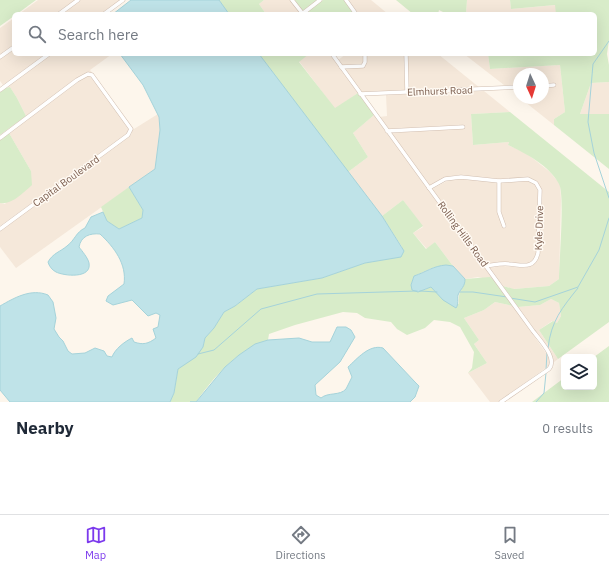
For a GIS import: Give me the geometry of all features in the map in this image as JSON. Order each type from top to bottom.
[{"type":"street","points":[[62,12],[78,0]]},
{"type":"street","points":[[107,12],[123,0]]},
{"type":"street","points":[[292,0],[301,12]]},
{"type":"street","points":[[305,12],[320,0]]},
{"type":"street","points":[[346,0],[355,12]]},
{"type":"street","points":[[0,57],[12,48]]},
{"type":"street","points":[[0,83],[2,88],[46,56]]},
{"type":"street","name":"Rolling Hills Road","points":[[333,56],[550,355],[552,362],[551,367],[548,370],[501,402]]},
{"type":"street","points":[[341,68],[363,66],[365,56]]},
{"type":"street","points":[[406,56],[407,92]]},
{"type":"street","name":"Capital Boulevard","points":[[0,138],[77,80],[88,74],[92,75],[130,127],[130,133],[0,228]]},
{"type":"street","points":[[549,85],[554,85]]},
{"type":"street","name":"Elmhurst Road","points":[[360,94],[513,87]]},
{"type":"street","points":[[387,131],[463,127]]},
{"type":"street","name":"Kyle Drive","points":[[429,188],[452,177],[499,181],[528,179],[534,181],[538,185],[540,190],[538,253],[535,261],[528,266],[503,264],[486,266]]},
{"type":"street","points":[[499,181],[499,212],[504,226]]},
{"type":"shaded area","points":[[38,0],[75,0],[59,12],[22,12]]},
{"type":"shaded area","points":[[81,0],[120,0],[104,12],[65,12]]},
{"type":"shaded area","points":[[264,0],[290,0],[299,12],[265,12],[259,4]]},
{"type":"shaded area","points":[[348,0],[371,0],[386,12],[357,12]]},
{"type":"shaded area","points":[[467,0],[510,0],[511,9],[556,5],[556,12],[466,12]]},
{"type":"shaded area","points":[[12,19],[12,46],[0,55],[0,28]]},
{"type":"shaded area","points":[[12,50],[12,56],[43,56],[3,85],[0,81],[0,59]]},
{"type":"shaded area","points":[[49,56],[109,56],[90,70],[92,73],[87,72],[26,116],[10,87],[5,88]]},
{"type":"shaded area","points":[[306,56],[331,56],[358,93],[335,109],[299,61]]},
{"type":"shaded area","points":[[343,56],[364,56],[363,63],[360,65],[342,66],[338,60]]},
{"type":"shaded area","points":[[367,56],[440,56],[480,88],[361,92],[345,69],[363,67],[366,63]]},
{"type":"shaded area","points":[[467,56],[488,56],[490,69],[560,65],[565,112],[554,119],[554,125],[528,104],[549,104],[549,87],[556,87],[555,83],[549,84],[549,68],[513,68],[513,85],[504,85]]},
{"type":"shaded area","points":[[88,75],[91,76],[129,129],[127,134],[0,226],[0,203],[5,204],[31,171],[9,133]]},
{"type":"shaded area","points":[[609,82],[609,114],[580,114],[591,83]]},
{"type":"shaded area","points":[[484,91],[510,112],[471,114],[473,145],[509,142],[508,145],[526,153],[550,172],[560,184],[559,279],[549,286],[513,289],[503,286],[489,268],[503,266],[525,268],[533,265],[538,260],[540,253],[541,191],[537,181],[528,178],[499,179],[457,175],[444,178],[430,186],[391,133],[464,128],[464,125],[388,129],[379,117],[387,116],[386,95]]},
{"type":"shaded area","points":[[114,102],[134,129],[158,114],[160,130],[155,169],[16,268],[0,247],[0,231],[131,135],[131,126]]},
{"type":"shaded area","points":[[374,115],[495,281],[478,277],[465,279],[435,242],[427,249],[413,233],[423,227],[403,200],[382,216],[348,172],[368,157],[353,133]]},
{"type":"shaded area","points":[[461,179],[497,182],[498,212],[504,228],[506,227],[501,211],[501,182],[528,181],[535,184],[538,191],[537,253],[532,262],[527,264],[487,265],[432,189],[449,180]]},
{"type":"shaded area","points":[[551,299],[559,303],[561,316],[557,323],[552,321],[539,330],[558,359],[554,362],[545,345],[518,307],[540,305]]},
{"type":"shaded area","points":[[495,302],[513,306],[550,359],[550,365],[498,402],[490,402],[468,373],[487,363],[474,344],[479,340],[464,318],[484,310]]},
{"type":"green space","points":[[0,0],[36,0],[20,12],[12,12],[12,17],[0,26]]},
{"type":"green space","points":[[219,0],[264,0],[259,4],[265,12],[228,12]]},
{"type":"green space","points":[[294,0],[317,0],[303,11]]},
{"type":"green space","points":[[323,0],[344,0],[353,12],[308,12]]},
{"type":"green space","points":[[396,0],[467,0],[466,12],[443,12],[439,10],[438,12],[411,12]]},
{"type":"green space","points":[[510,0],[609,0],[609,40],[607,54],[609,65],[609,82],[591,83],[580,114],[609,114],[609,169],[554,125],[554,119],[565,112],[560,65],[490,69],[488,56],[597,56],[597,12],[556,12],[555,5],[511,9]]},
{"type":"green space","points":[[261,56],[306,56],[299,62],[335,108],[358,93],[374,115],[353,133],[368,157],[348,172]]},
{"type":"green space","points":[[10,87],[26,116],[0,135],[0,92],[5,88]]},
{"type":"green space","points":[[510,112],[609,192],[609,322],[565,354],[561,354],[561,357],[558,359],[539,330],[553,321],[557,323],[561,316],[559,303],[551,299],[540,305],[518,307],[503,286],[514,289],[549,286],[559,279],[562,201],[559,184],[550,171],[529,156],[508,145],[509,142],[473,145],[471,114]]},
{"type":"green space","points":[[9,133],[31,171],[32,185],[13,200],[0,203],[0,140]]},
{"type":"green space","points":[[129,187],[143,210],[142,218],[119,229],[107,221],[101,207]]},
{"type":"green space","points":[[403,200],[423,226],[413,233],[426,249],[435,242],[453,266],[432,268],[414,276],[411,285],[424,290],[431,287],[437,293],[459,304],[459,296],[465,279],[490,277],[495,281],[513,306],[495,302],[484,310],[464,318],[479,340],[474,344],[487,363],[468,373],[472,368],[474,352],[460,327],[450,322],[434,320],[425,328],[407,335],[397,329],[391,322],[365,318],[357,313],[343,312],[295,325],[269,334],[268,340],[246,350],[228,365],[196,402],[170,402],[174,393],[178,369],[203,347],[205,338],[214,328],[224,312],[235,306],[257,289],[322,278],[365,263],[401,256],[402,247],[382,216]]},
{"type":"green space","points":[[609,346],[609,402],[532,402],[561,380],[561,390],[597,390],[597,355]]},
{"type":"water","points":[[131,0],[219,0],[228,12],[116,12]]},
{"type":"water","points":[[121,56],[261,56],[382,216],[404,251],[401,257],[365,263],[322,278],[257,289],[235,306],[224,312],[214,328],[205,338],[203,347],[196,357],[178,369],[174,393],[170,402],[10,402],[0,390],[0,306],[17,297],[29,293],[42,293],[48,295],[53,302],[56,318],[54,329],[68,351],[72,354],[85,353],[95,348],[104,351],[107,356],[112,357],[120,346],[132,338],[134,342],[143,344],[156,338],[153,329],[158,327],[160,315],[156,313],[148,316],[132,300],[113,305],[106,301],[108,296],[124,284],[124,277],[121,263],[115,250],[100,234],[86,236],[80,243],[79,247],[89,263],[89,268],[86,272],[77,275],[65,275],[52,269],[48,262],[52,257],[70,244],[85,228],[91,217],[103,212],[107,221],[119,229],[142,218],[143,210],[129,187],[155,169],[160,130],[159,117],[143,85]]},
{"type":"water","points":[[446,265],[453,266],[465,279],[464,286],[458,295],[456,308],[443,300],[431,287],[418,292],[412,290],[411,285],[414,276],[433,268]]},
{"type":"water","points":[[337,327],[346,327],[351,330],[355,337],[340,362],[315,385],[316,395],[321,398],[327,395],[341,393],[346,389],[352,377],[348,367],[359,356],[368,350],[378,347],[383,348],[419,386],[415,397],[410,402],[196,402],[225,367],[255,344],[268,340],[299,338],[312,342],[330,342]]},
{"type":"waterway","points":[[609,41],[593,64],[588,122],[594,153],[609,198]]},
{"type":"waterway","points":[[510,298],[535,302],[578,287],[599,250],[609,218]]},
{"type":"waterway","points":[[548,348],[549,338],[558,315],[578,288]]},
{"type":"waterway","points":[[198,354],[214,350],[261,309],[317,294],[417,291]]},
{"type":"waterway","points":[[420,291],[437,292]]},
{"type":"waterway","points":[[460,292],[473,292],[507,297]]},
{"type":"waterway","points":[[546,370],[547,353]]},
{"type":"waterway","points":[[536,402],[544,393],[546,373]]}]
